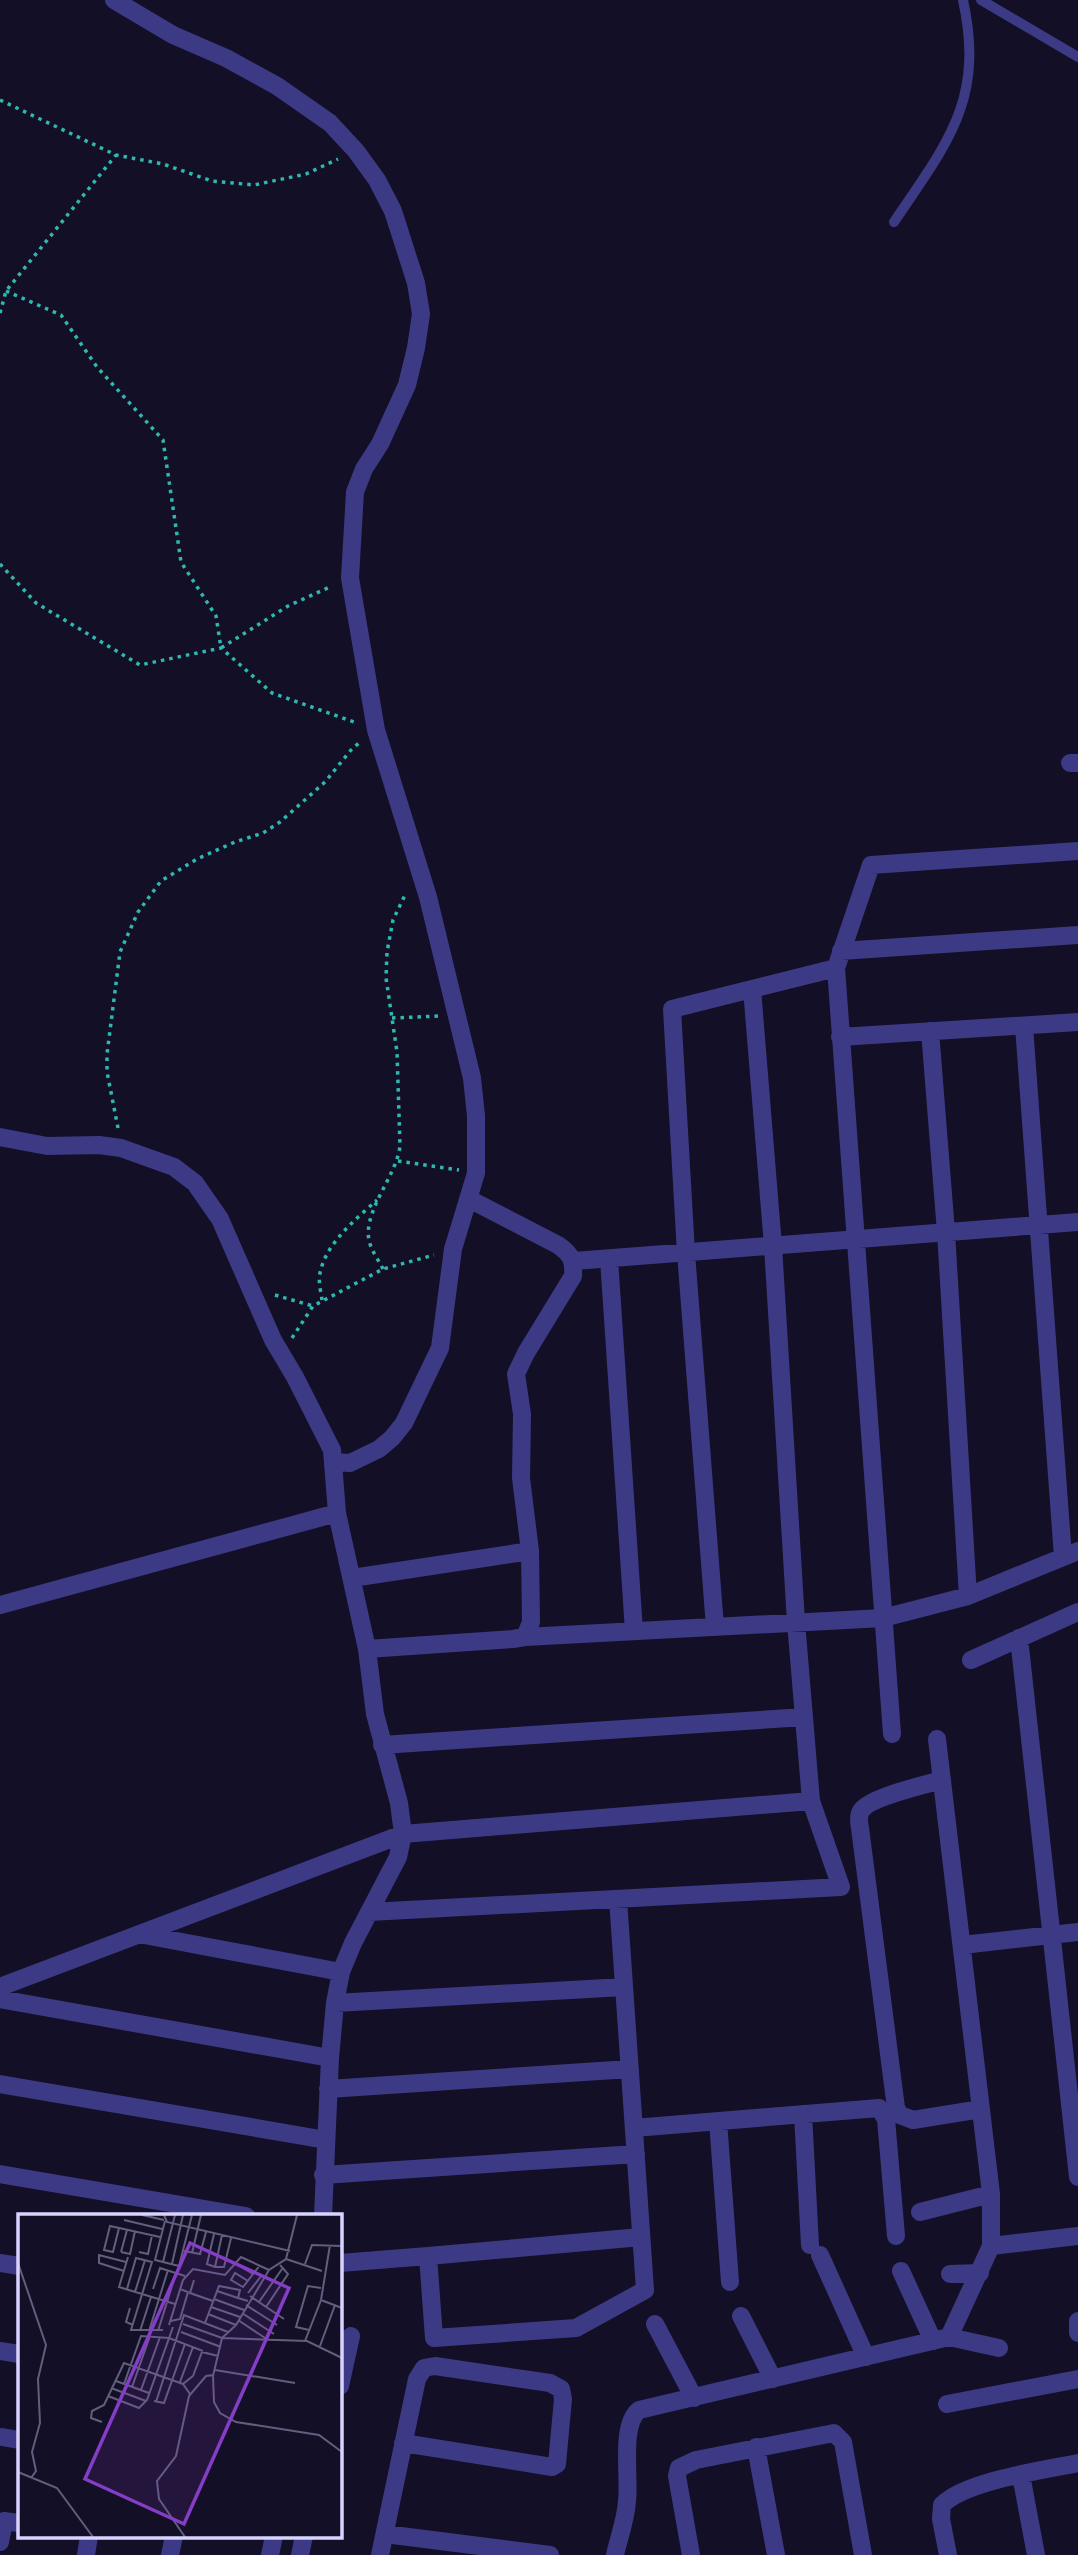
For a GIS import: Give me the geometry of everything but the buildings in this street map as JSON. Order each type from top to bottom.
[{"type":"street","points":[[114,0],[173,35],[226,58],[276,86],[330,123],[356,151],[377,180],[393,212],[416,283],[421,314],[407,385],[355,492],[350,578],[376,730],[441,944],[472,1078],[476,1116],[476,1173],[453,1249],[440,1348],[404,1423],[379,1449],[350,1462],[333,1462]]},
{"type":"street","points":[[892,1734],[840,1037],[839,959],[872,864],[1078,851]]},
{"type":"street","points":[[715,1626],[686,1252],[672,1009],[752,989],[839,959],[1078,935]]},
{"type":"street","points":[[369,1912],[841,1887],[811,1801],[752,989]]},
{"type":"street","points":[[840,1037],[1078,1022]]},
{"type":"street","points":[[367,1649],[525,1637],[883,1618],[968,1595],[1070,1554],[1037,1225],[1024,1026]]},
{"type":"street","points":[[930,1031],[946,1232],[968,1595]]},
{"type":"street","points":[[0,1138],[47,1146],[99,1145],[121,1148],[174,1167],[195,1183],[220,1219],[272,1340],[322,1427],[332,1450],[337,1513],[367,1649],[375,1714],[399,1802],[404,1834],[398,1857],[341,1972],[330,2058],[323,2214]]},
{"type":"street","points":[[469,1199],[558,1245],[568,1252],[574,1261],[573,1276],[516,1374],[522,1414],[521,1478],[530,1550],[531,1622],[525,1637]]},
{"type":"street","points":[[574,1261],[1078,1222]]},
{"type":"street","points":[[608,1259],[634,1631]]},
{"type":"street","points":[[0,1605],[337,1513]]},
{"type":"street","points":[[352,1578],[530,1550]]},
{"type":"street","points":[[971,1660],[1078,1612]]},
{"type":"street","points":[[1019,1638],[1078,2177]]},
{"type":"street","points":[[382,1745],[804,1717]]},
{"type":"street","points":[[937,1739],[991,2194],[991,2246],[979,2273],[941,2339]]},
{"type":"street","points":[[942,1780],[867,1806],[860,1814],[860,1828],[896,2108],[900,2115],[913,2120],[981,2109]]},
{"type":"street","points":[[0,1987],[404,1834],[811,1801]]},
{"type":"street","points":[[428,2256],[434,2338],[576,2328],[645,2290],[618,1899]]},
{"type":"street","points":[[962,1945],[1078,1932]]},
{"type":"street","points":[[139,1934],[341,1972]]},
{"type":"street","points":[[335,2003],[624,1987]]},
{"type":"street","points":[[0,1999],[330,2058]]},
{"type":"street","points":[[328,2089],[630,2069]]},
{"type":"street","points":[[0,2084],[326,2140]]},
{"type":"street","points":[[634,2128],[879,2108],[886,2119],[896,2236]]},
{"type":"street","points":[[803,2114],[815,2250],[866,2357]]},
{"type":"street","points":[[719,2121],[730,2282]]},
{"type":"street","points":[[323,2175],[636,2154]]},
{"type":"street","points":[[0,2174],[234,2214]]},
{"type":"street","points":[[920,2213],[991,2194]]},
{"type":"street","points":[[991,2246],[1078,2236]]},
{"type":"street","points":[[341,2263],[641,2237]]},
{"type":"street","points":[[0,2263],[18,2266]]},
{"type":"street","points":[[901,2271],[941,2339]]},
{"type":"street","points":[[950,2274],[979,2273]]},
{"type":"street","points":[[741,2316],[773,2379]]},
{"type":"street","points":[[1078,2321],[1078,2333]]},
{"type":"street","points":[[655,2324],[694,2398]]},
{"type":"street","points":[[341,2381],[351,2336]]},
{"type":"street","points":[[615,2555],[627,2502],[629,2430],[632,2416],[639,2410],[941,2339],[999,2348]]},
{"type":"street","points":[[0,2351],[18,2354]]},
{"type":"street","points":[[380,2555],[403,2443],[417,2379],[424,2368],[435,2366],[550,2383],[561,2389],[563,2399],[557,2464],[552,2468],[403,2443]]},
{"type":"street","points":[[947,2404],[1078,2379]]},
{"type":"street","points":[[691,2555],[677,2476],[679,2468],[696,2460],[834,2433],[843,2442],[863,2555]]},
{"type":"street","points":[[756,2447],[776,2555]]},
{"type":"street","points":[[948,2555],[941,2519],[942,2505],[959,2492],[1078,2463]]},
{"type":"street","points":[[1021,2475],[1036,2555]]},
{"type":"street","points":[[0,2542],[4,2521],[18,2524]]},
{"type":"street","points":[[385,2533],[550,2555]]},
{"type":"lane","points":[[894,222],[942,150],[963,105],[970,61],[963,0]]},
{"type":"lane","points":[[981,0],[1078,57]]},
{"type":"path","points":[[0,100],[116,155],[163,164],[212,181],[254,185],[306,174],[356,151]]},
{"type":"path","points":[[0,313],[6,291],[116,155]]},
{"type":"path","points":[[6,291],[61,315],[97,367],[163,440],[181,562],[215,616],[221,648],[272,693],[376,730]]},
{"type":"path","points":[[0,564],[36,603],[140,665],[221,648],[288,606],[350,578]]},
{"type":"path","points":[[121,1148],[107,1072],[107,1054],[120,952],[138,912],[161,881],[197,859],[263,833],[280,822],[325,782],[351,750],[376,730]]},
{"type":"path","points":[[383,1269],[369,1242],[370,1220],[398,1161],[397,1052],[386,978],[387,952],[393,920],[418,866]]},
{"type":"path","points":[[392,1018],[456,1016]]},
{"type":"path","points":[[398,1161],[476,1173]]},
{"type":"path","points":[[322,1301],[320,1274],[326,1258],[337,1239],[379,1199]]},
{"type":"path","points":[[282,1354],[313,1306],[383,1269],[453,1249]]},
{"type":"path","points":[[250,1290],[313,1306]]}]
